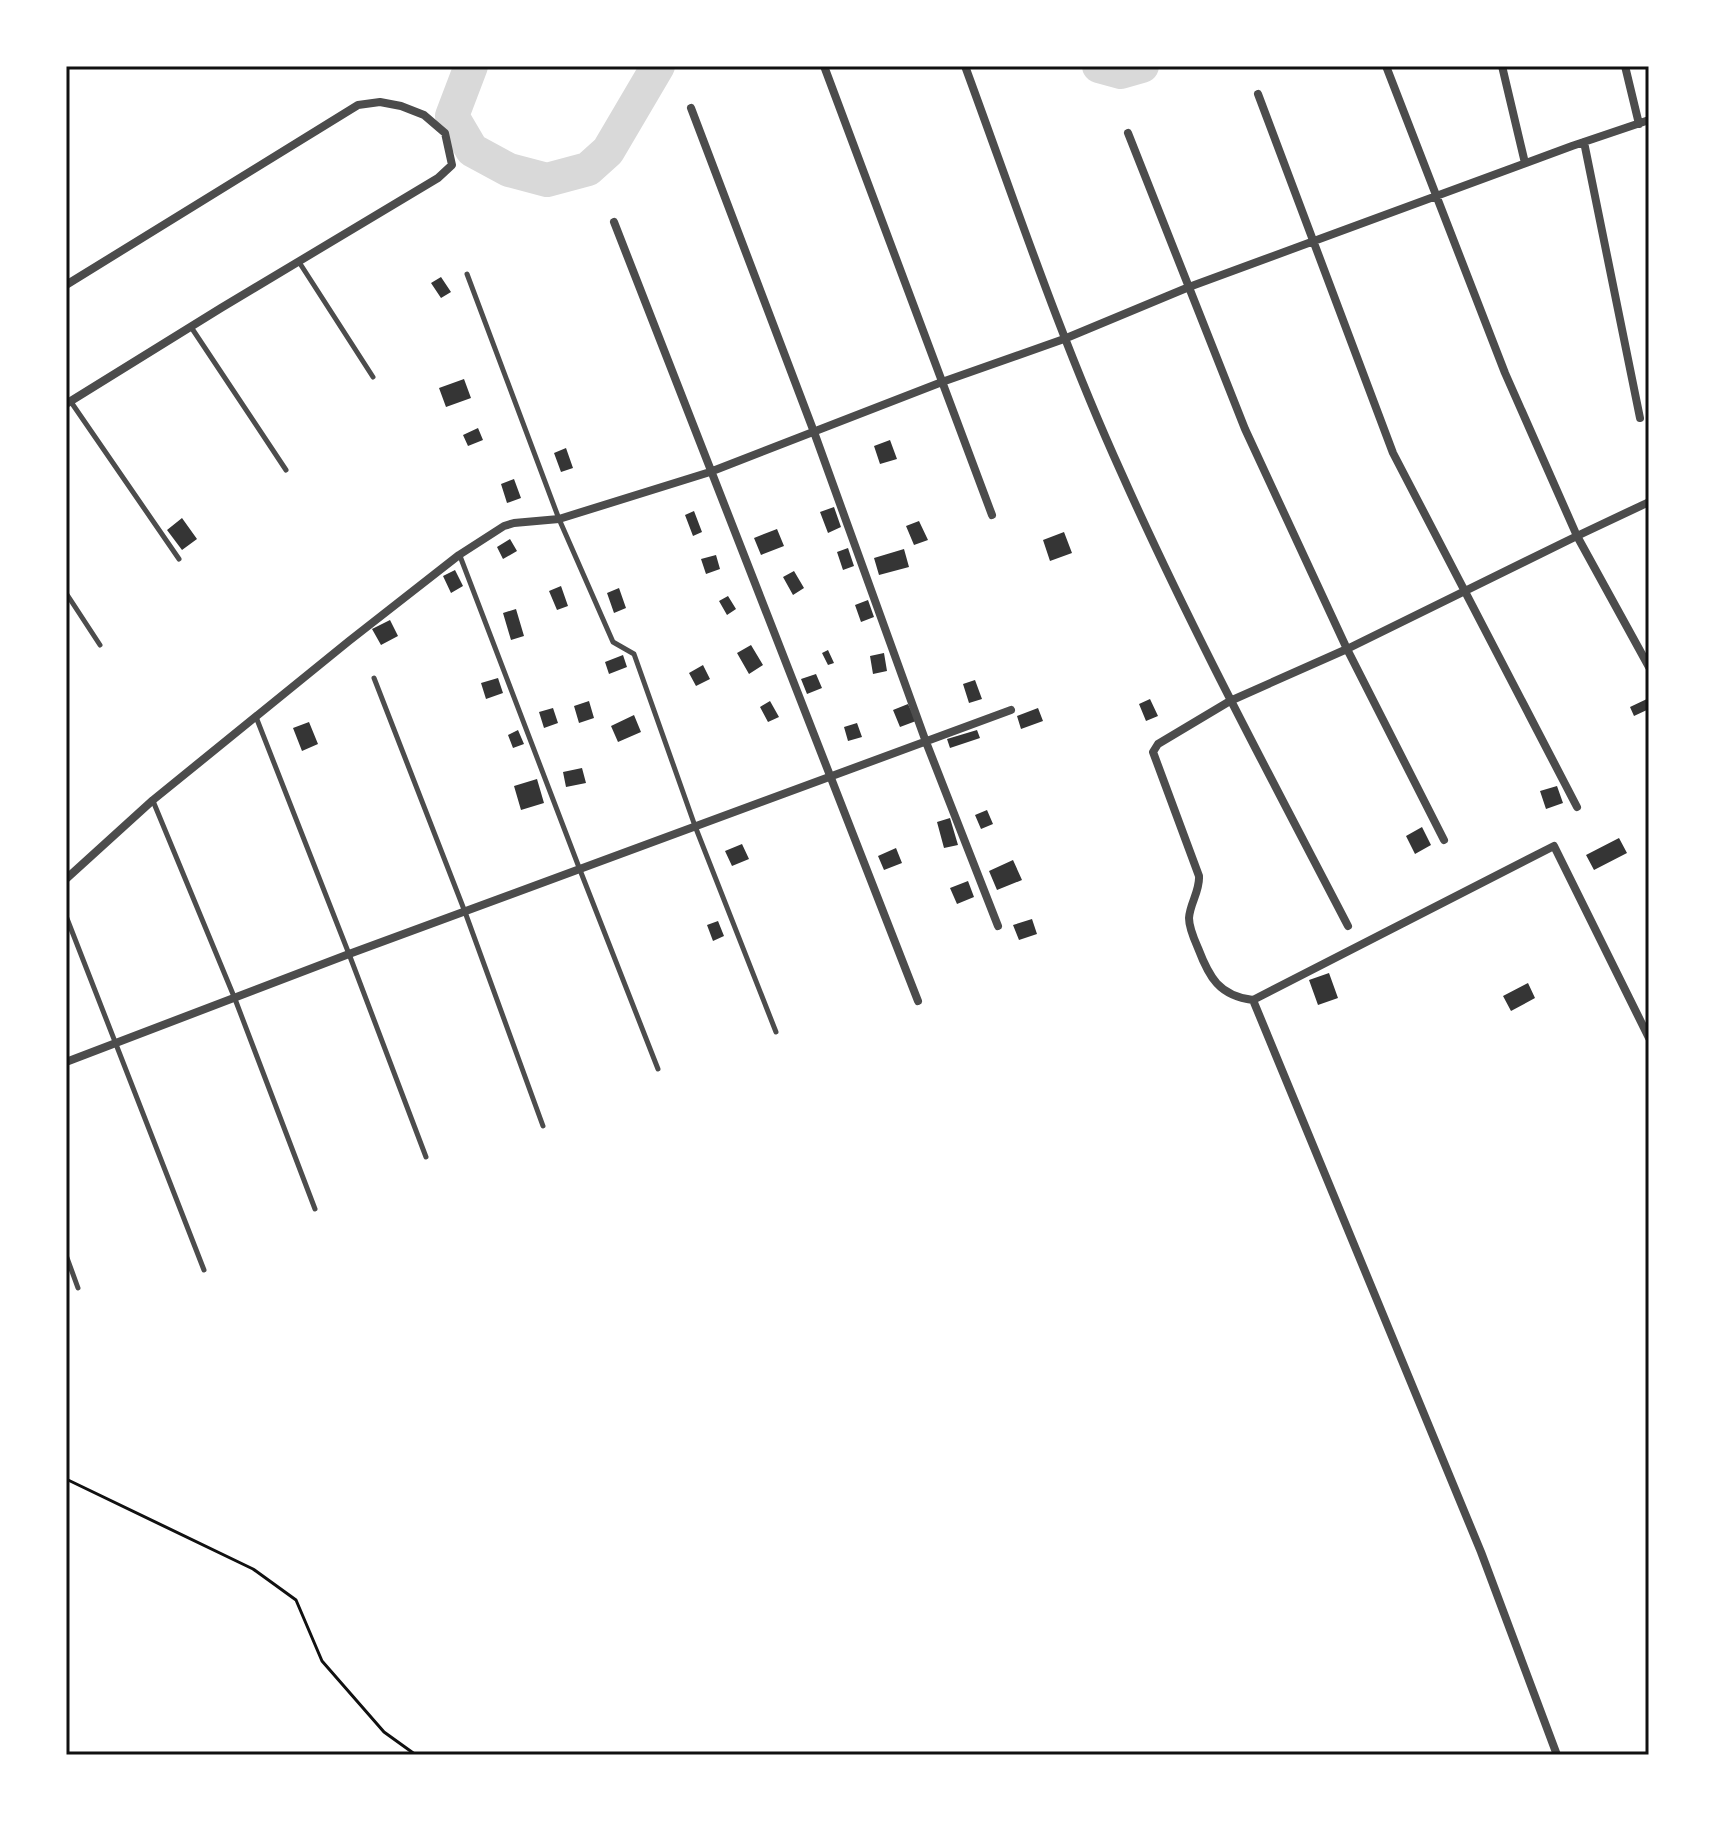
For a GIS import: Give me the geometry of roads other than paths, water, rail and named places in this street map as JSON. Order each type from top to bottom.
[{"type":"street","points":[[824,66],[992,515]]},
{"type":"street","points":[[965,66],[1064,339],[1121,473],[1230,701],[1348,926]]},
{"type":"street","points":[[1386,66],[1505,373],[1577,536],[1649,667]]},
{"type":"street","points":[[1502,66],[1525,163]]},
{"type":"street","points":[[1625,66],[1639,124]]},
{"type":"street","points":[[1258,94],[1393,453],[1577,807]]},
{"type":"street","points":[[66,285],[358,105],[380,102],[401,106],[424,115],[445,133],[452,165],[438,178],[68,402]]},
{"type":"street","points":[[691,108],[814,432],[926,742],[998,926]]},
{"type":"street","points":[[66,879],[153,800],[256,716],[459,555],[504,526],[559,519],[710,472],[942,382],[1064,339],[1189,287],[1649,120]]},
{"type":"street","points":[[1128,133],[1245,429],[1347,649],[1444,840]]},
{"type":"street","points":[[1584,142],[1640,418]]},
{"type":"street","points":[[614,222],[918,1001]]},
{"type":"street","points":[[1649,502],[1347,649],[1230,701],[1158,744],[1153,752],[1199,876],[1200,886],[1189,920],[1192,932],[1206,969],[1213,981],[1225,990],[1239,998],[1253,1000],[1554,846],[1649,1038]]},
{"type":"street","points":[[66,1062],[349,954],[1011,710]]},
{"type":"street","points":[[1253,1000],[1481,1552],[1557,1755]]},
{"type":"lane","points":[[299,262],[373,377]]},
{"type":"lane","points":[[467,274],[559,519],[613,642],[634,654],[695,826],[776,1032]]},
{"type":"lane","points":[[191,327],[286,470]]},
{"type":"lane","points":[[68,402],[179,559]]},
{"type":"lane","points":[[459,555],[658,1069]]},
{"type":"lane","points":[[66,593],[100,645]]},
{"type":"lane","points":[[374,678],[465,912],[543,1126]]},
{"type":"lane","points":[[256,716],[426,1157]]},
{"type":"lane","points":[[153,800],[235,999],[315,1209]]},
{"type":"lane","points":[[66,916],[204,1270]]},
{"type":"lane","points":[[66,1255],[78,1288]]},
{"type":"waterway","points":[[471,66],[452,116],[472,150],[509,170],[547,180],[588,169],[608,151],[658,66]]},
{"type":"waterway","points":[[1099,66],[1121,72],[1142,66]]}]
